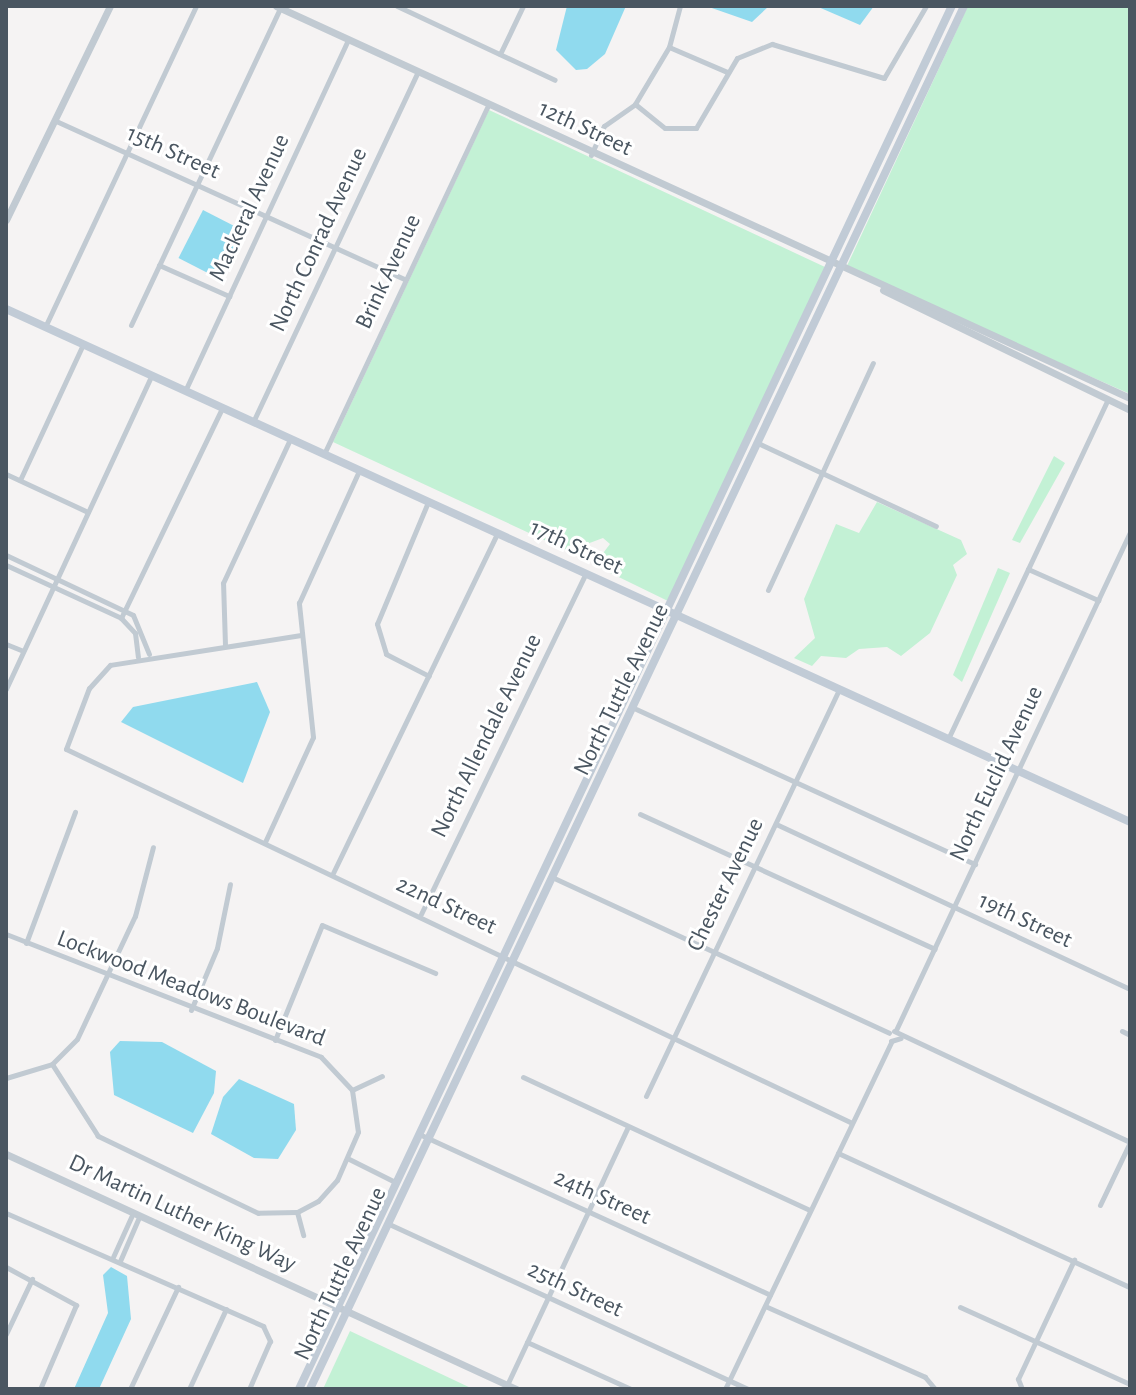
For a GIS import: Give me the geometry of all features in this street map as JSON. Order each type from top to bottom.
[{"type":"main road","name":"North Tuttle Avenue","points":[[299,1389],[335,1307],[668,613],[952,6]]},
{"type":"main road","name":"North Tuttle Avenue","points":[[310,1389],[636,709],[964,6]]},
{"type":"main road","points":[[883,178],[896,124]]},
{"type":"main road","name":"17th Street","points":[[6,309],[1130,822]]},
{"type":"street","points":[[6,220],[110,6]]},
{"type":"street","points":[[45,327],[196,6]]},
{"type":"street","points":[[397,6],[555,80]]},
{"type":"street","points":[[500,54],[523,6]]},
{"type":"street","points":[[591,155],[615,112],[635,104],[669,47],[680,6]]},
{"type":"street","points":[[635,104],[665,128],[690,130],[707,115],[727,72],[751,47],[772,44],[884,78],[926,6]]},
{"type":"street","points":[[131,325],[278,7]]},
{"type":"street","name":"12th Street","points":[[278,7],[829,265],[1130,398]]},
{"type":"street","name":"Mackeral Avenue","points":[[185,391],[348,40]]},
{"type":"street","points":[[669,47],[727,72]]},
{"type":"street","name":"North Conrad Avenue","points":[[253,422],[418,72]]},
{"type":"street","name":"Brink Avenue","points":[[324,454],[488,105]]},
{"type":"street","name":"15th Street","points":[[56,121],[405,279]]},
{"type":"street","points":[[159,265],[229,296]]},
{"type":"street","name":"12th Street","points":[[878,286],[904,306],[1130,410]]},
{"type":"street","points":[[20,480],[83,344]]},
{"type":"street","points":[[768,590],[873,363]]},
{"type":"street","points":[[6,689],[151,376]]},
{"type":"street","points":[[947,739],[1108,399]]},
{"type":"street","points":[[121,618],[222,408]]},
{"type":"street","points":[[225,645],[223,583],[290,439]]},
{"type":"street","points":[[760,444],[936,526]]},
{"type":"street","points":[[265,842],[313,737],[301,635],[301,594],[359,470]]},
{"type":"street","points":[[6,474],[88,512]]},
{"type":"street","points":[[428,502],[377,624],[386,654],[429,676]]},
{"type":"street","name":"North Euclid Avenue","points":[[896,1030],[1130,532]]},
{"type":"street","points":[[333,873],[497,534]]},
{"type":"street","points":[[6,555],[125,610],[144,631],[149,654]]},
{"type":"street","points":[[6,565],[121,618],[135,633],[138,657],[301,635]]},
{"type":"street","points":[[1028,569],[1098,600]]},
{"type":"street","name":"North Allendale Avenue","points":[[421,914],[585,574]]},
{"type":"street","points":[[6,644],[23,651]]},
{"type":"street","name":"22nd Street","points":[[138,657],[97,676],[64,746],[506,954],[513,966],[852,1123]]},
{"type":"street","name":"Chester Avenue","points":[[646,1096],[839,690]]},
{"type":"street","points":[[636,709],[975,864]]},
{"type":"street","points":[[26,943],[75,812]]},
{"type":"street","points":[[640,814],[935,949]]},
{"type":"street","name":"19th Street","points":[[776,824],[1130,989]]},
{"type":"street","points":[[6,1078],[52,1064],[77,1039],[108,978],[153,847]]},
{"type":"street","points":[[554,878],[889,1033],[896,1030],[901,1038],[1130,1141],[1100,1205]]},
{"type":"street","points":[[191,1010],[217,948],[230,884]]},
{"type":"street","points":[[275,1040],[322,925],[435,973]]},
{"type":"street","name":"Lockwood Meadows Boulevard","points":[[6,934],[108,978],[327,1061],[352,1090]]},
{"type":"street","points":[[1122,1031],[1130,1035]]},
{"type":"street","points":[[725,1389],[891,1042],[889,1033]]},
{"type":"street","points":[[891,1042],[901,1038]]},
{"type":"street","points":[[52,1064],[78,1114],[111,1145],[252,1211],[297,1212],[326,1194],[349,1159],[359,1124],[352,1090],[382,1076]]},
{"type":"street","points":[[523,1077],[810,1210]]},
{"type":"street","points":[[507,1385],[628,1127]]},
{"type":"street","name":"24th Street","points":[[419,1134],[770,1295]]},
{"type":"street","points":[[838,1153],[1130,1287]]},
{"type":"street","name":"Dr Martin Luther King Way","points":[[6,1154],[516,1389]]},
{"type":"street","points":[[349,1159],[395,1182]]},
{"type":"street","points":[[297,1212],[303,1235]]},
{"type":"street","points":[[6,1213],[113,1257],[226,1309],[270,1334],[249,1389]]},
{"type":"street","points":[[113,1257],[136,1215]]},
{"type":"street","points":[[120,1261],[136,1215]]},
{"type":"street","name":"25th Street","points":[[387,1223],[747,1389]]},
{"type":"street","points":[[1020,1386],[1036,1341],[1074,1260]]},
{"type":"street","points":[[6,1267],[69,1296],[76,1309],[40,1389]]},
{"type":"street","points":[[7,1329],[32,1279]]},
{"type":"street","points":[[130,1389],[178,1287]]},
{"type":"street","points":[[765,1306],[935,1388]]},
{"type":"street","points":[[960,1307],[1130,1384]]},
{"type":"street","points":[[189,1389],[226,1309]]},
{"type":"street","points":[[527,1342],[631,1389]]},
{"type":"green space","points":[[968,6],[1130,6],[1130,394],[846,268]]},
{"type":"green space","points":[[489,110],[825,267],[670,602],[594,565],[610,544],[603,538],[568,551],[333,442]]},
{"type":"green space","points":[[1054,456],[1065,463],[1020,543],[1012,540]]},
{"type":"green space","points":[[877,502],[961,540],[967,554],[953,565],[957,575],[930,633],[901,656],[887,647],[859,649],[846,658],[821,656],[812,666],[794,658],[815,638],[804,599],[836,524],[859,533]]},
{"type":"green space","points":[[998,568],[1010,573],[962,682],[953,675]]},
{"type":"green space","points":[[350,1331],[473,1389],[323,1389]]},
{"type":"water","points":[[567,6],[626,6],[605,54],[587,69],[576,70],[556,50]]},
{"type":"water","points":[[706,6],[769,6],[752,22]]},
{"type":"water","points":[[816,6],[874,6],[860,25]]},
{"type":"water","points":[[203,210],[244,231],[219,279],[178,258]]},
{"type":"water","points":[[257,682],[270,712],[243,783],[121,722],[133,707]]},
{"type":"water","points":[[120,1041],[162,1042],[216,1071],[214,1093],[193,1133],[114,1095],[110,1052]]},
{"type":"water","points":[[239,1079],[294,1104],[296,1130],[278,1159],[254,1158],[211,1134],[223,1097]]},
{"type":"water","points":[[111,1267],[127,1276],[131,1319],[99,1389],[74,1389],[108,1313],[103,1275]]}]
